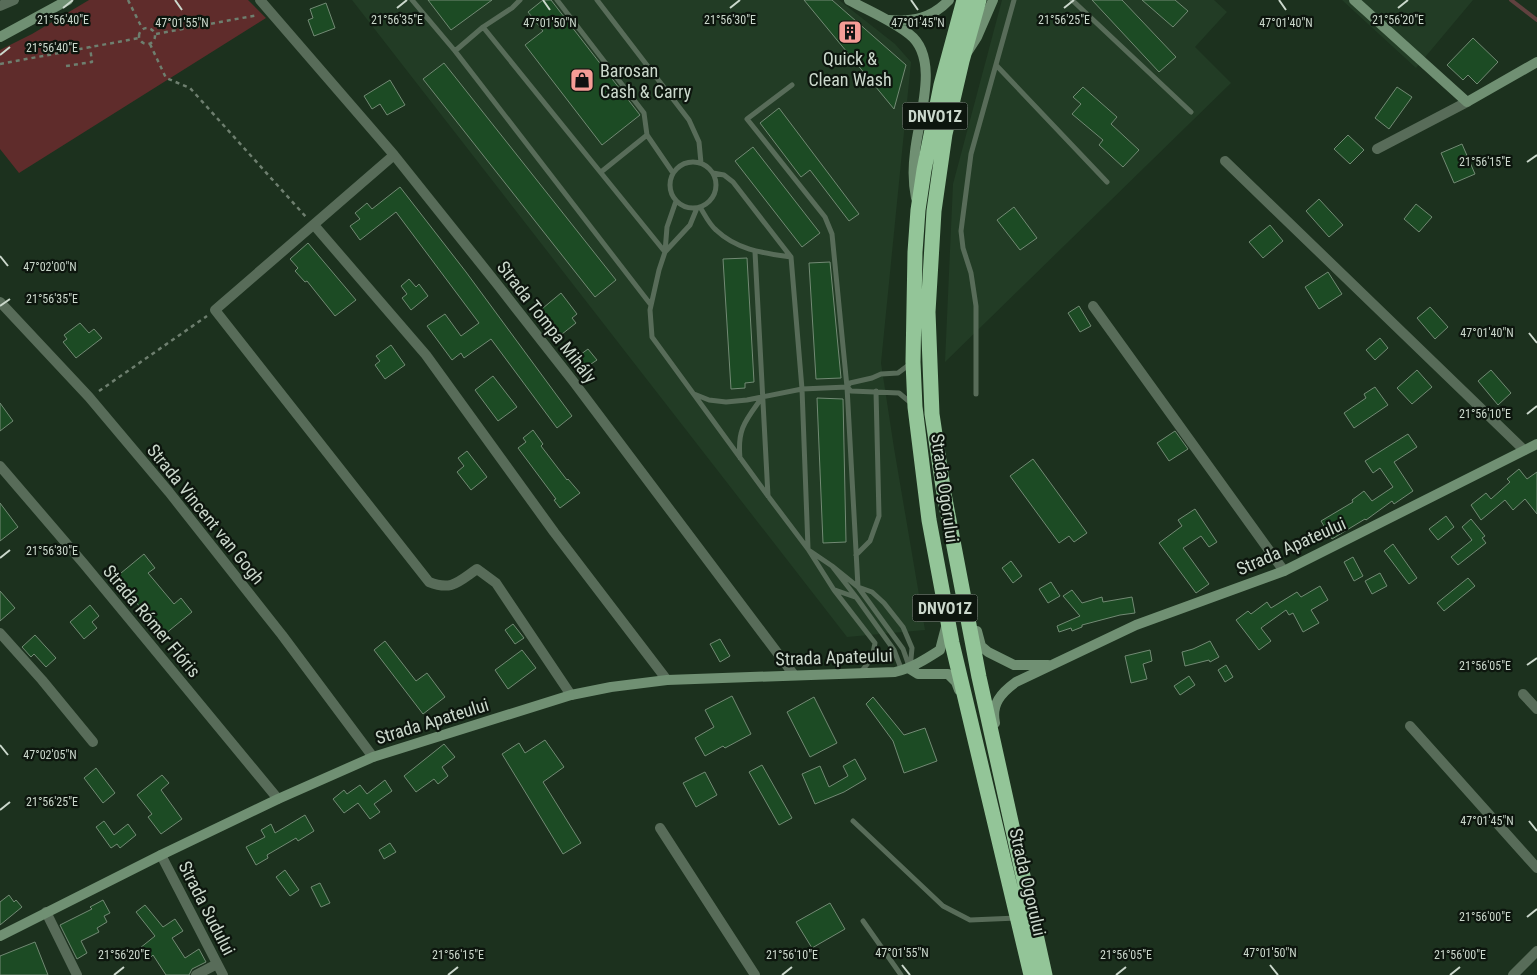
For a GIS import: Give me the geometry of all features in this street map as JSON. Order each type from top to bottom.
[{"type":"highway","name":"Strada Ogorului","points":[[964,0],[941,85],[918,210],[915,252],[914,406],[929,520],[947,620],[1031,975]]},
{"type":"highway","name":"Strada Ogorului","points":[[979,0],[945,134],[934,211],[928,312],[932,414],[944,494],[979,677],[1045,975]]},
{"type":"street","points":[[0,6],[14,0]]},
{"type":"street","points":[[0,37],[68,0]]},
{"type":"street","name":"Strada Tompa Mihály","points":[[260,0],[394,156],[573,381],[794,675]]},
{"type":"street","points":[[849,0],[910,35],[919,45],[926,64],[924,99],[915,151],[914,171],[918,210]]},
{"type":"street","points":[[885,20],[905,22],[918,19],[940,10],[949,0]]},
{"type":"street","points":[[962,61],[977,37],[993,0]]},
{"type":"street","points":[[1354,0],[1467,102]]},
{"type":"street","points":[[1377,148],[1467,102],[1537,62]]},
{"type":"street","points":[[394,156],[215,310],[429,582],[442,587],[454,584],[477,569],[489,576],[496,583],[571,695]]},
{"type":"street","points":[[1225,161],[1524,450]]},
{"type":"street","points":[[314,225],[426,355],[554,532],[667,680]]},
{"type":"street","name":"Strada Vincent van Gogh","points":[[0,302],[89,397],[169,492],[264,612],[373,757]]},
{"type":"street","points":[[1092,306],[1284,571]]},
{"type":"street","name":"Strada Apateului","points":[[1013,827],[993,712],[1001,694],[1007,689],[1136,625],[1284,571],[1537,444]]},
{"type":"street","name":"Strada Rómer Flóris","points":[[0,466],[84,564],[278,799]]},
{"type":"street","name":"Strada Apateului","points":[[961,579],[981,646],[988,652],[1014,665],[1052,665]]},
{"type":"street","name":"Strada Apateului","points":[[0,936],[161,855],[278,799],[373,757],[571,695],[611,687],[667,680],[896,672],[906,670],[940,650],[944,640],[947,620]]},
{"type":"street","points":[[0,633],[93,742]]},
{"type":"street","name":"Strada Apateului","points":[[906,670],[918,674],[948,674],[956,682],[968,712]]},
{"type":"street","points":[[1523,694],[1537,709]]},
{"type":"street","points":[[1410,726],[1537,868]]},
{"type":"street","points":[[660,828],[755,975]]},
{"type":"street","name":"Strada Sudului","points":[[161,855],[223,975]]},
{"type":"street","points":[[46,912],[77,975]]},
{"type":"street","points":[[1513,975],[1537,952]]},
{"type":"street","points":[[196,975],[217,964]]},
{"type":"lane","points":[[412,0],[455,51],[652,305]]},
{"type":"lane","points":[[455,51],[483,27],[512,8],[520,0]]},
{"type":"lane","points":[[557,0],[644,113],[647,135],[673,173]]},
{"type":"lane","points":[[597,0],[688,120],[699,142],[701,163]]},
{"type":"lane","points":[[976,394],[976,306],[971,273],[963,248],[961,231],[971,154],[1014,0]]},
{"type":"lane","points":[[1072,0],[1191,112]]},
{"type":"lane","points":[[483,27],[665,252]]},
{"type":"lane","points":[[996,65],[1107,182]]},
{"type":"lane","points":[[792,85],[747,119],[816,205],[831,227],[847,387],[858,587]]},
{"type":"lane","points":[[601,172],[647,135]]},
{"type":"lane","points":[[694,161],[701,163],[708,167],[716,179],[715,194],[712,200],[698,208],[689,208],[676,201],[672,195],[670,180],[673,173],[686,163],[694,161]]},
{"type":"lane","points":[[713,173],[724,175],[733,182],[791,257],[802,390],[808,549]]},
{"type":"lane","points":[[676,201],[667,227],[665,252],[650,310],[652,336],[740,459],[808,549],[834,590],[875,643],[872,658],[860,673]]},
{"type":"lane","points":[[665,252],[690,225],[698,208]]},
{"type":"lane","points":[[698,208],[714,228],[726,238],[755,252],[791,257]]},
{"type":"lane","points":[[755,252],[768,496]]},
{"type":"lane","points":[[694,394],[709,400],[726,402],[802,390],[847,387],[850,383],[882,374],[898,373],[913,362]]},
{"type":"lane","points":[[847,387],[851,391],[898,393],[914,406]]},
{"type":"lane","points":[[856,556],[870,541],[879,516],[876,391]]},
{"type":"lane","points":[[740,459],[738,441],[740,434],[746,420],[764,396]]},
{"type":"lane","points":[[808,549],[858,587],[903,649],[906,670]]},
{"type":"lane","points":[[832,566],[894,650],[906,670]]},
{"type":"lane","points":[[858,587],[872,592],[884,603],[903,627],[912,648],[906,670]]},
{"type":"lane","points":[[834,590],[856,597]]},
{"type":"lane","points":[[853,821],[943,906],[970,920],[1017,918]]},
{"type":"lane","points":[[863,921],[901,975]]},
{"type":"path","points":[[128,0],[142,28]]},
{"type":"path","points":[[156,34],[272,12]]},
{"type":"path","points":[[150,44],[141,42],[139,32],[142,28],[148,27],[153,29],[156,34]]},
{"type":"path","points":[[150,44],[156,34]]},
{"type":"path","points":[[0,64],[139,38]]},
{"type":"path","points":[[150,44],[166,78],[190,88],[314,225]]},
{"type":"path","points":[[66,66],[92,62],[90,47]]},
{"type":"path","points":[[89,397],[215,310]]},
{"type":"shaded area","points":[[89,0],[248,0],[266,18],[19,173],[0,149],[0,50],[32,34]]},
{"type":"shaded area","points":[[352,0],[839,0],[895,44],[911,62],[881,363],[925,630],[847,637]]},
{"type":"shaded area","points":[[1002,0],[1214,0],[1227,12],[1195,47],[1231,83],[945,362],[953,184]]},
{"type":"shaded area","points":[[1342,0],[1473,0],[1416,68]]},
{"type":"building","points":[[428,0],[492,0],[451,30]]},
{"type":"building","name":"Barosan Cash & Carry","points":[[543,0],[551,0],[640,115],[602,145],[525,45],[543,31],[528,12]]},
{"type":"building","name":"Quick & Clean Wash","points":[[804,0],[832,0],[906,65],[894,109]]},
{"type":"building","points":[[1092,0],[1122,0],[1176,57],[1159,72]]},
{"type":"building","points":[[1142,0],[1175,0],[1188,11],[1173,27]]},
{"type":"building","points":[[326,3],[335,28],[314,36],[308,20],[313,18],[310,9]]},
{"type":"building","points":[[1473,38],[1498,62],[1477,84],[1468,75],[1463,80],[1447,65]]},
{"type":"building","points":[[444,63],[616,280],[595,297],[423,79]]},
{"type":"building","points":[[390,80],[405,105],[387,115],[380,104],[372,109],[364,96]]},
{"type":"building","points":[[1083,87],[1117,117],[1111,124],[1139,150],[1123,167],[1099,145],[1103,140],[1072,114],[1081,104],[1073,97]]},
{"type":"building","points":[[1397,87],[1412,97],[1389,129],[1375,118]]},
{"type":"building","points":[[779,108],[859,214],[849,221],[810,170],[801,177],[760,123]]},
{"type":"building","points":[[1348,135],[1364,150],[1350,164],[1334,149]]},
{"type":"building","points":[[1462,144],[1475,174],[1454,183],[1441,153]]},
{"type":"building","points":[[753,147],[820,233],[802,247],[735,161]]},
{"type":"building","points":[[400,187],[466,272],[572,416],[557,428],[491,339],[464,358],[461,353],[452,360],[427,326],[445,314],[461,336],[479,323],[396,212],[360,240],[350,226],[360,219],[355,213],[367,203],[372,209]]},
{"type":"building","points":[[1319,199],[1343,225],[1329,237],[1306,211]]},
{"type":"building","points":[[1416,204],[1432,217],[1419,232],[1404,219]]},
{"type":"building","points":[[1014,207],[1037,238],[1020,250],[997,220]]},
{"type":"building","points":[[1270,225],[1283,241],[1263,258],[1249,242]]},
{"type":"building","points":[[308,243],[356,300],[335,316],[307,281],[305,282],[295,271],[298,268],[290,259]]},
{"type":"building","points":[[747,258],[754,382],[745,383],[745,388],[731,389],[723,259]]},
{"type":"building","points":[[830,262],[841,378],[816,379],[809,263]]},
{"type":"building","points":[[1328,272],[1342,294],[1319,309],[1305,287]]},
{"type":"building","points":[[409,279],[416,287],[419,284],[428,296],[411,310],[402,298],[407,294],[401,286]]},
{"type":"building","points":[[561,293],[577,314],[572,318],[576,323],[557,338],[537,313]]},
{"type":"building","points":[[1079,306],[1091,326],[1080,332],[1068,313]]},
{"type":"building","points":[[1430,307],[1448,327],[1435,339],[1417,318]]},
{"type":"building","points":[[80,323],[89,333],[94,329],[102,338],[76,358],[63,342],[67,339],[64,335]]},
{"type":"building","points":[[1380,338],[1388,348],[1375,360],[1366,350]]},
{"type":"building","points":[[391,345],[405,365],[385,379],[375,365],[380,361],[376,356]]},
{"type":"building","points":[[588,349],[597,360],[585,368],[577,357]]},
{"type":"building","points":[[1417,370],[1432,387],[1412,404],[1397,388]]},
{"type":"building","points":[[1491,370],[1511,393],[1498,405],[1478,381]]},
{"type":"building","points":[[493,376],[517,407],[498,421],[475,390]]},
{"type":"building","points":[[1375,387],[1388,405],[1354,428],[1344,413],[1366,398],[1364,394]]},
{"type":"building","points":[[817,398],[843,399],[846,542],[823,543]]},
{"type":"building","points":[[0,403],[13,421],[0,431]]},
{"type":"building","points":[[533,430],[543,444],[541,446],[567,480],[580,493],[560,508],[554,500],[556,499],[518,448],[526,442],[523,438]]},
{"type":"building","points":[[1175,431],[1188,449],[1169,461],[1157,443]]},
{"type":"building","points":[[1408,434],[1417,447],[1394,462],[1413,491],[1394,504],[1392,501],[1366,520],[1332,539],[1321,521],[1353,502],[1352,500],[1364,491],[1372,501],[1393,487],[1380,468],[1373,473],[1365,461]]},
{"type":"building","points":[[467,451],[487,477],[471,490],[457,472],[464,466],[458,458]]},
{"type":"building","points":[[1033,459],[1087,533],[1074,542],[1069,536],[1059,543],[1010,476]]},
{"type":"building","points":[[1519,469],[1527,479],[1537,472],[1537,514],[1525,499],[1513,510],[1505,500],[1481,520],[1471,505],[1486,493],[1491,499],[1510,482],[1507,479]]},
{"type":"building","points":[[0,503],[18,527],[0,541]]},
{"type":"building","points":[[1195,509],[1217,542],[1209,547],[1201,536],[1183,548],[1209,584],[1196,593],[1159,543],[1182,526],[1178,520]]},
{"type":"building","points":[[1446,516],[1454,527],[1438,540],[1429,529]]},
{"type":"building","points":[[1471,519],[1485,536],[1482,538],[1486,543],[1458,565],[1451,557],[1472,540],[1462,527]]},
{"type":"building","points":[[1393,544],[1417,578],[1409,584],[1384,551]]},
{"type":"building","points":[[144,554],[155,568],[148,573],[174,604],[181,598],[192,612],[165,634],[143,606],[141,608],[115,578]]},
{"type":"building","points":[[1353,557],[1363,576],[1354,581],[1344,562]]},
{"type":"building","points":[[1011,561],[1022,576],[1013,583],[1002,568]]},
{"type":"building","points":[[1380,573],[1387,586],[1372,594],[1365,581]]},
{"type":"building","points":[[1468,578],[1475,586],[1444,611],[1437,603]]},
{"type":"building","points":[[1051,582],[1060,596],[1048,603],[1039,589]]},
{"type":"building","points":[[1320,586],[1328,600],[1311,610],[1319,623],[1303,632],[1293,613],[1289,615],[1286,610],[1261,628],[1271,641],[1259,650],[1236,620],[1248,611],[1251,614],[1267,602],[1271,608],[1297,592],[1301,597]]},
{"type":"building","points":[[1072,590],[1082,603],[1102,597],[1103,602],[1132,597],[1135,613],[1082,625],[1082,627],[1072,631],[1071,628],[1059,632],[1057,626],[1080,616],[1063,596]]},
{"type":"building","points":[[0,591],[15,608],[0,621]]},
{"type":"building","points":[[90,605],[99,616],[92,622],[97,628],[84,639],[70,622]]},
{"type":"building","points":[[513,624],[524,638],[515,644],[505,630]]},
{"type":"building","points":[[35,635],[56,658],[46,667],[34,654],[31,657],[22,647]]},
{"type":"building","points":[[720,639],[730,656],[720,662],[710,644]]},
{"type":"building","points":[[385,641],[416,681],[427,673],[445,697],[423,714],[374,650]]},
{"type":"building","points":[[1210,641],[1219,657],[1210,662],[1209,660],[1185,666],[1182,652]]},
{"type":"building","points":[[522,650],[536,668],[508,689],[495,670]]},
{"type":"building","points":[[1150,650],[1152,661],[1143,664],[1147,679],[1131,683],[1125,656]]},
{"type":"building","points":[[1226,665],[1233,677],[1225,682],[1218,670]]},
{"type":"building","points":[[1189,676],[1195,685],[1180,695],[1174,686]]},
{"type":"building","points":[[732,696],[751,734],[705,756],[695,738],[714,727],[705,710]]},
{"type":"building","points":[[814,697],[837,743],[810,757],[787,712]]},
{"type":"building","points":[[873,697],[904,735],[925,728],[937,761],[904,773],[893,741],[866,704]]},
{"type":"building","points":[[545,740],[564,767],[543,782],[581,843],[563,854],[502,754],[519,743],[525,753]]},
{"type":"building","points":[[444,744],[455,757],[442,767],[448,776],[438,784],[434,779],[416,792],[404,776]]},
{"type":"building","points":[[855,759],[866,779],[844,792],[815,804],[802,774],[820,766],[829,787],[848,776],[843,766]]},
{"type":"building","points":[[762,765],[792,818],[779,825],[749,772]]},
{"type":"building","points":[[96,768],[115,793],[103,803],[84,778]]},
{"type":"building","points":[[705,772],[717,795],[696,807],[683,783]]},
{"type":"building","points":[[162,775],[169,783],[161,790],[182,819],[161,834],[148,817],[152,814],[137,795]]},
{"type":"building","points":[[385,780],[392,791],[374,804],[380,812],[370,819],[358,803],[344,813],[333,799],[344,790],[347,794],[360,785],[367,794]]},
{"type":"building","points":[[305,815],[314,831],[298,841],[296,838],[267,855],[268,858],[256,865],[246,847],[265,837],[261,830],[271,824],[275,833]]},
{"type":"building","points":[[104,821],[114,835],[128,824],[136,835],[120,848],[117,844],[111,848],[96,827]]},
{"type":"building","points":[[390,843],[396,852],[384,859],[379,850]]},
{"type":"building","points":[[285,870],[299,890],[290,896],[276,877]]},
{"type":"building","points":[[320,883],[330,903],[321,907],[311,887]]},
{"type":"building","points":[[9,895],[14,902],[16,900],[22,907],[0,925],[0,902]]},
{"type":"building","points":[[103,900],[110,913],[104,916],[107,922],[97,928],[99,932],[81,941],[87,953],[77,959],[60,925],[92,909],[90,907]]},
{"type":"building","points":[[830,903],[845,929],[812,948],[796,922]]},
{"type":"building","points":[[145,905],[163,927],[175,919],[183,931],[172,938],[185,958],[199,949],[206,962],[192,969],[189,975],[166,975],[153,955],[149,959],[140,948],[155,936],[136,912]]},
{"type":"building","points":[[35,942],[48,975],[0,975],[0,956]]},
{"type":"waterway","points":[[1511,0],[1537,20]]},
{"type":"place","name":"Quick & Clean Wash","points":[[850,32]]},
{"type":"place","name":"Barosan Cash & Carry","points":[[582,80]]}]
